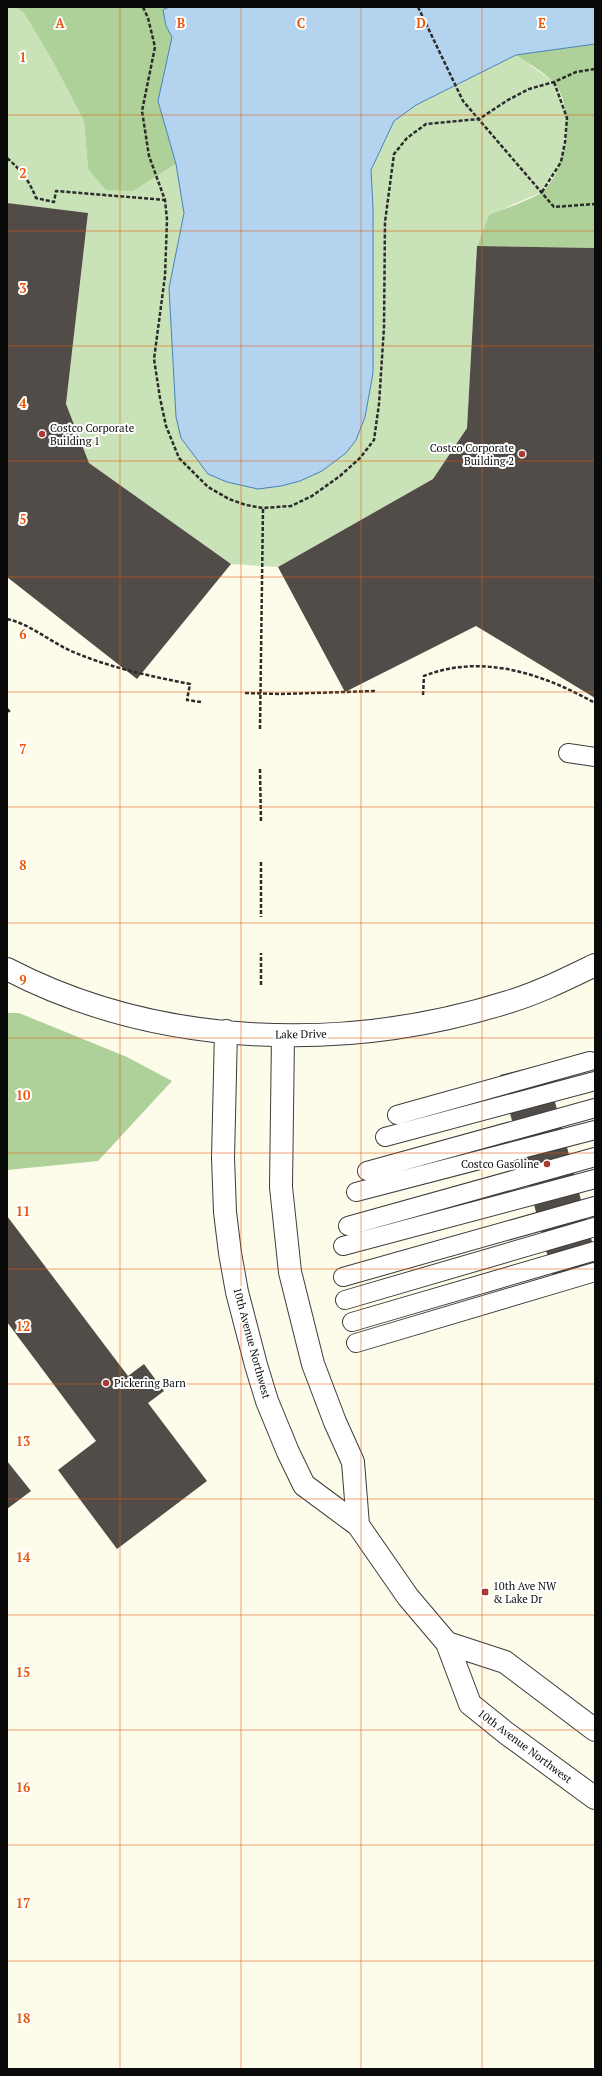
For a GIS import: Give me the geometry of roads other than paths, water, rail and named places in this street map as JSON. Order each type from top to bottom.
[{"type":"street","name":"Lake Drive","points":[[7,969],[50,990],[81,1002],[152,1020],[226,1031],[283,1036],[315,1036],[386,1029],[451,1018],[508,1002],[554,985],[595,965]]},
{"type":"street","name":"10th Avenue Northwest","points":[[226,1031],[223,1158],[225,1212],[230,1253],[245,1326],[267,1401],[288,1452],[304,1485],[358,1525],[408,1597],[447,1643],[470,1704],[512,1738],[595,1798]]},
{"type":"street","points":[[283,1036],[281,1187],[290,1272],[312,1364],[353,1462],[358,1525]]},
{"type":"street","points":[[447,1643],[506,1662],[595,1730]]},
{"type":"lane","points":[[568,753],[595,757]]},
{"type":"lane","points":[[397,1114],[590,1061]]},
{"type":"lane","points":[[385,1137],[595,1081]]},
{"type":"lane","points":[[367,1171],[595,1108]]},
{"type":"lane","points":[[356,1192],[595,1130]]},
{"type":"lane","points":[[348,1226],[595,1157]]},
{"type":"lane","points":[[343,1246],[595,1179]]},
{"type":"lane","points":[[343,1277],[595,1206]]},
{"type":"lane","points":[[345,1300],[595,1227]]},
{"type":"lane","points":[[352,1322],[595,1251]]},
{"type":"lane","points":[[356,1343],[595,1272]]},
{"type":"water","points":[[169,7],[595,7],[595,44],[516,55],[416,105],[394,121],[371,170],[373,208],[373,373],[365,417],[356,440],[346,453],[322,471],[300,481],[281,486],[258,489],[227,482],[208,474],[181,438],[176,417],[169,288],[184,213],[176,164],[158,101],[172,37],[166,26],[163,10]]},
{"type":"place","name":"Costco Corporate Building 1","points":[[42,434]]},
{"type":"place","name":"Costco Corporate Building 2","points":[[522,454]]},
{"type":"place","name":"Costco Gasoline","points":[[547,1164]]},
{"type":"place","name":"Pickering Barn","points":[[106,1383]]},
{"type":"place","name":"10th Ave NW & Lake Dr","points":[[485,1592]]}]
